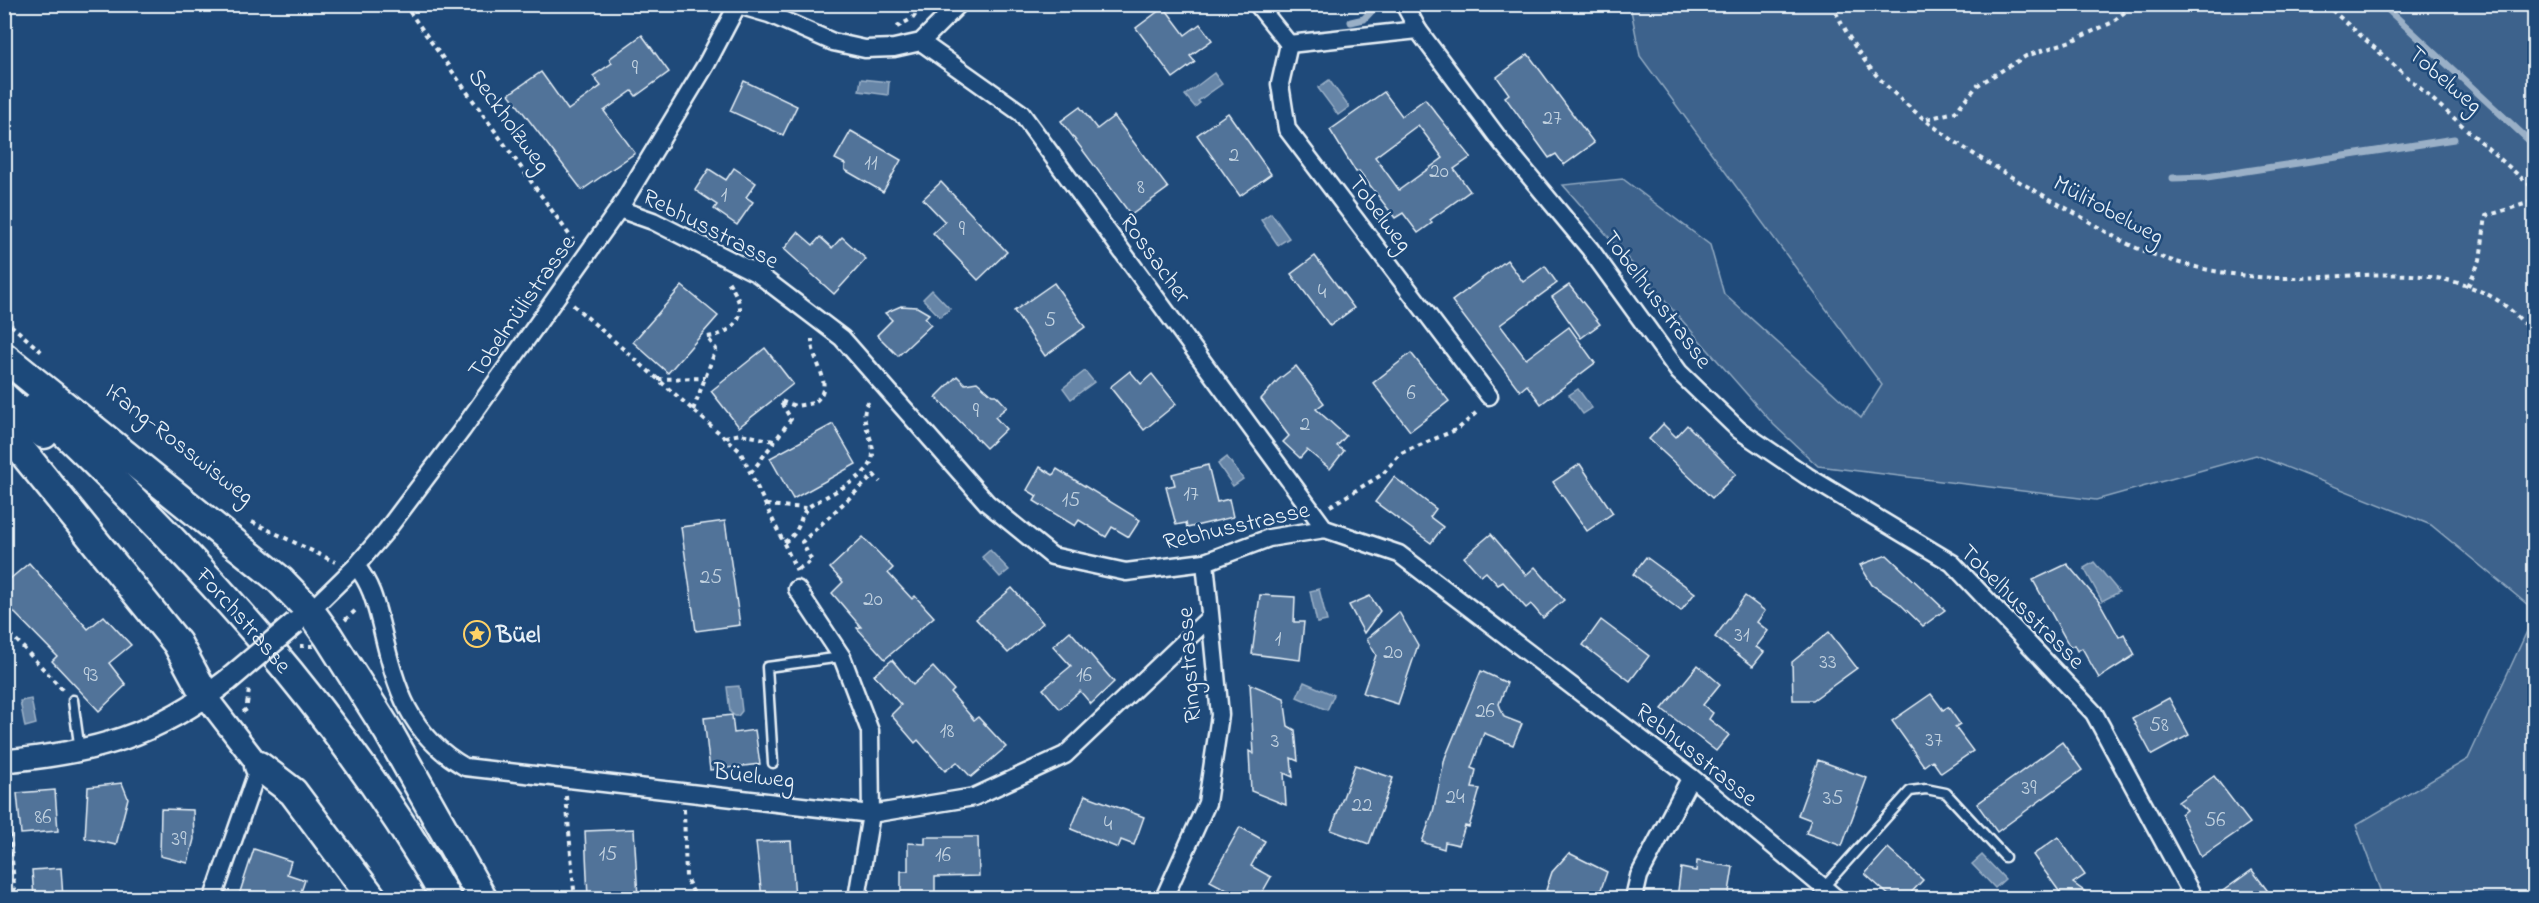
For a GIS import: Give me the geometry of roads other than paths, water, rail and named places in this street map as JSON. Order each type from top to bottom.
[{"type":"highway","points":[[4,357],[280,580],[303,617],[417,779],[482,898]]},
{"type":"highway","name":"Forchstrasse","points":[[4,375],[135,500],[255,628],[333,727],[378,790],[446,898]]},
{"type":"highway","name":"Forchstrasse","points":[[4,397],[150,538],[241,637],[322,739],[392,840],[428,898]]},
{"type":"highway","points":[[4,429],[177,643],[206,697]]},
{"type":"highway","points":[[259,766],[293,792],[372,898]]},
{"type":"street","points":[[738,5],[769,14],[833,42],[865,49],[894,48],[921,42],[959,4]]},
{"type":"street","points":[[1257,4],[1289,44],[1418,30]]},
{"type":"street","name":"Tobelhusstrasse","points":[[1404,4],[1418,30],[1502,143],[1590,249],[1679,372],[1739,430],[1807,477],[1952,563],[2094,713],[2194,898]]},
{"type":"street","name":"Tobelmülistrasse","points":[[303,617],[353,568],[386,531],[462,430],[619,209],[707,63],[738,5]]},
{"type":"street","name":"Rossacher","points":[[921,42],[1021,113],[1320,522]]},
{"type":"street","name":"Tobelweg","points":[[1289,44],[1280,84],[1287,129],[1489,396]]},
{"type":"street","name":"Rebhusstrasse","points":[[619,209],[653,221],[758,274],[842,338],[987,503],[1052,556],[1126,572],[1204,562],[1320,522],[1399,554],[1691,777],[1829,893]]},
{"type":"street","name":"Ringstrasse","points":[[1164,898],[1207,803],[1220,715],[1204,562]]},
{"type":"street","name":"Büelweg","points":[[353,568],[367,579],[373,594],[394,679],[419,729],[430,743],[465,767],[684,790],[871,814],[974,797],[1065,755],[1209,618]]},
{"type":"street","points":[[797,589],[842,657],[870,731],[871,814],[857,898]]},
{"type":"street","points":[[5,768],[80,752],[118,741],[153,727],[206,697],[303,617]]},
{"type":"street","points":[[206,697],[259,766],[213,898]]},
{"type":"street","points":[[1634,898],[1639,876],[1691,777]]},
{"type":"lane","points":[[773,763],[767,667],[842,657]]},
{"type":"lane","points":[[73,700],[80,752]]},
{"type":"lane","points":[[1829,893],[1910,792],[1918,790],[1926,789],[1946,793],[2006,857]]},
{"type":"waterway","points":[[1351,22],[1364,19],[1378,4]]},
{"type":"waterway","points":[[2382,4],[2534,145]]},
{"type":"waterway","points":[[2173,178],[2207,177],[2454,139]]},
{"type":"place","name":"Büel","points":[[477,634]]}]
